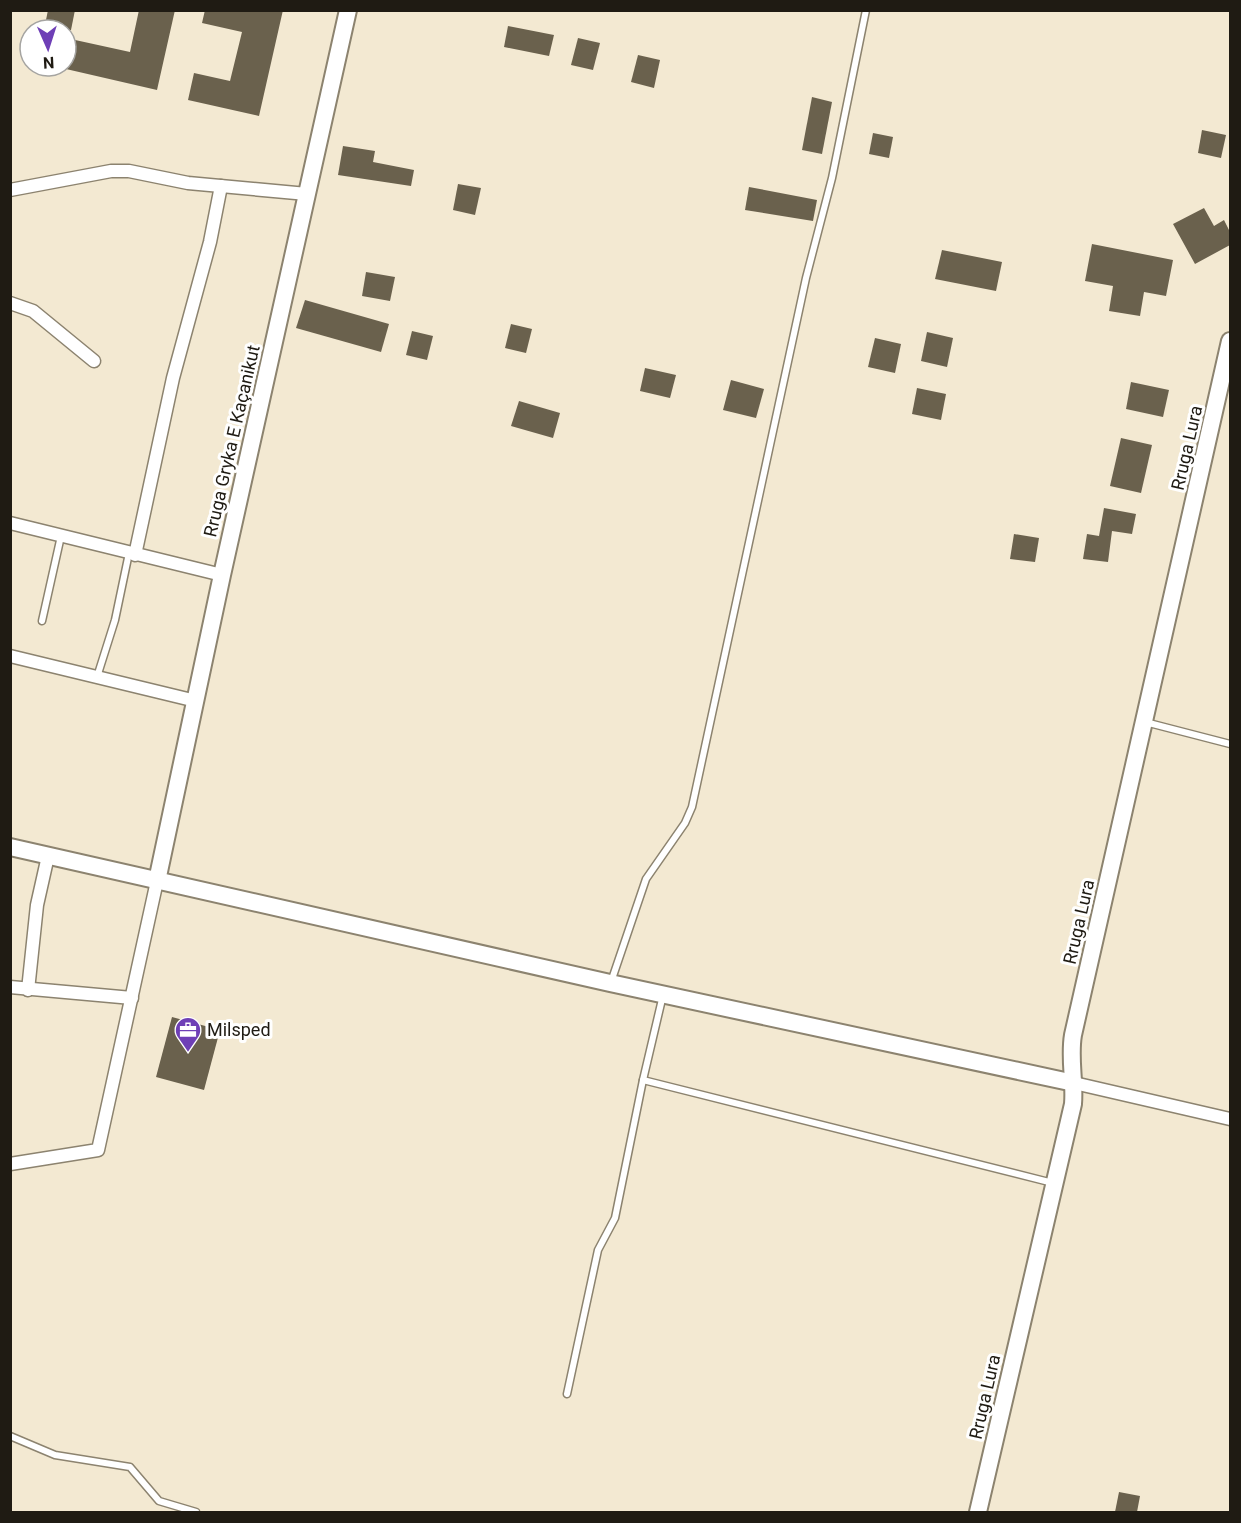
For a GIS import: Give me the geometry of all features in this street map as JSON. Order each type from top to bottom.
[{"type":"street","name":"Rruga Gryka E Kaçanikut","points":[[157,881],[222,576],[348,10]]},
{"type":"street","points":[[10,190],[111,171],[129,171],[188,183],[307,194]]},
{"type":"street","points":[[132,554],[173,378],[210,242],[221,186]]},
{"type":"street","points":[[10,303],[33,311],[94,361]]},
{"type":"street","name":"Rruga Lura","points":[[978,1512],[1073,1104],[1071,1048],[1073,1035],[1230,341]]},
{"type":"street","points":[[10,523],[222,576]]},
{"type":"street","points":[[10,656],[196,701]]},
{"type":"street","points":[[10,847],[610,983],[1230,1119]]},
{"type":"street","points":[[28,990],[37,905],[48,856]]},
{"type":"street","points":[[10,1164],[98,1150],[157,881]]},
{"type":"street","points":[[10,987],[132,998]]},
{"type":"lane","points":[[610,983],[646,879],[685,823],[692,807],[806,278],[832,178],[866,10]]},
{"type":"lane","points":[[42,621],[61,536]]},
{"type":"lane","points":[[97,677],[132,554]]},
{"type":"lane","points":[[1145,722],[1230,744]]},
{"type":"lane","points":[[567,1394],[598,1250],[615,1218],[663,994]]},
{"type":"lane","points":[[643,1080],[1055,1184]]},
{"type":"lane","points":[[10,1436],[55,1455],[130,1467],[159,1501],[196,1512]]},
{"type":"building","points":[[48,10],[75,10],[73,18],[46,18]]},
{"type":"building","points":[[139,10],[175,10],[157,90],[78,72],[78,41],[130,52]]},
{"type":"building","points":[[205,10],[283,10],[259,116],[188,100],[194,73],[230,81],[242,32],[202,23]]},
{"type":"building","points":[[508,26],[554,35],[549,56],[504,47]]},
{"type":"building","points":[[578,38],[600,43],[593,70],[571,65]]},
{"type":"building","points":[[638,55],[660,60],[654,88],[631,82]]},
{"type":"building","points":[[812,97],[832,102],[822,154],[802,150]]},
{"type":"building","points":[[1202,130],[1226,135],[1221,158],[1198,153]]},
{"type":"building","points":[[873,133],[893,137],[889,158],[869,154]]},
{"type":"building","points":[[343,146],[375,151],[373,162],[414,170],[411,186],[338,175]]},
{"type":"building","points":[[458,184],[481,188],[475,215],[453,210]]},
{"type":"building","points":[[749,187],[817,200],[813,221],[745,210]]},
{"type":"building","points":[[1204,208],[1214,226],[1224,220],[1230,232],[1230,245],[1195,264],[1173,224]]},
{"type":"building","points":[[1092,244],[1173,260],[1166,296],[1144,292],[1140,316],[1109,311],[1113,286],[1085,281]]},
{"type":"building","points":[[942,250],[1002,262],[996,291],[935,279]]},
{"type":"building","points":[[366,272],[395,277],[390,301],[362,296]]},
{"type":"building","points":[[305,300],[389,324],[381,352],[296,328]]},
{"type":"building","points":[[511,324],[532,329],[526,353],[505,348]]},
{"type":"building","points":[[412,331],[433,336],[427,360],[406,355]]},
{"type":"building","points":[[927,332],[953,338],[947,367],[921,361]]},
{"type":"building","points":[[875,338],[901,344],[895,373],[868,367]]},
{"type":"building","points":[[645,368],[676,375],[670,398],[640,391]]},
{"type":"building","points":[[731,380],[764,389],[756,418],[723,410]]},
{"type":"building","points":[[1131,382],[1169,390],[1163,417],[1126,409]]},
{"type":"building","points":[[917,388],[946,394],[941,420],[912,414]]},
{"type":"building","points":[[519,401],[560,413],[553,438],[511,426]]},
{"type":"building","points":[[1121,438],[1152,445],[1141,493],[1110,486]]},
{"type":"building","points":[[1104,508],[1136,514],[1132,534],[1112,531],[1108,562],[1083,559],[1087,534],[1099,536]]},
{"type":"building","points":[[1014,534],[1039,538],[1035,562],[1010,559]]},
{"type":"building","name":"Milsped","points":[[172,1017],[220,1030],[204,1090],[156,1077]]},
{"type":"building","points":[[1119,1492],[1140,1496],[1137,1512],[1115,1512]]},
{"type":"place","name":"Milsped","points":[[188,1053]]}]
